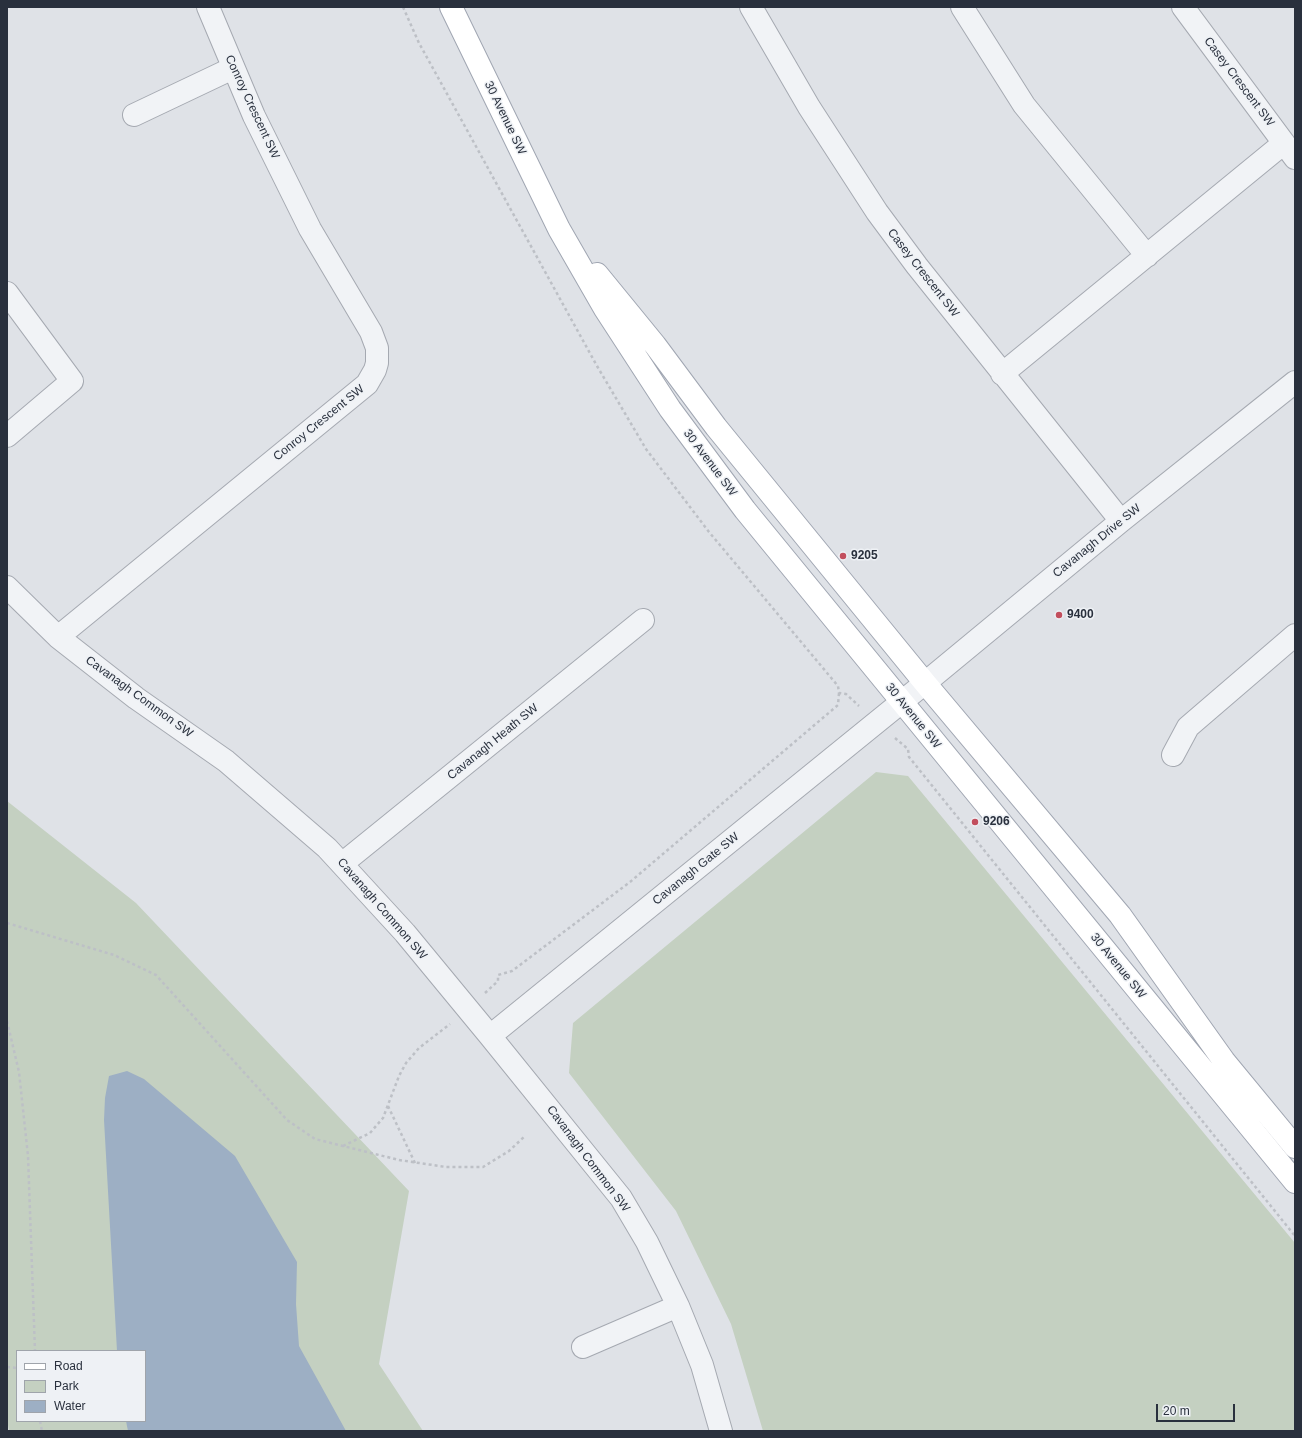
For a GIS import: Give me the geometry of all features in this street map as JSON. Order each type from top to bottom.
[{"type":"main road","name":"30 Avenue SW","points":[[450,7],[559,229],[605,309],[670,409],[745,510],[1295,1182]]},
{"type":"main road","name":"30 Avenue SW","points":[[559,229],[655,345],[716,427],[925,683],[1120,915],[1224,1060],[1295,1147]]},
{"type":"street","name":"Conroy Crescent SW","points":[[58,637],[367,384],[376,370],[377,348],[371,332],[310,229],[254,116],[208,7]]},
{"type":"street","name":"Casey Crescent SW","points":[[751,7],[767,36],[861,189],[916,266],[1121,521]]},
{"type":"street","points":[[962,7],[1024,105],[1146,256]]},
{"type":"street","name":"Casey Crescent SW","points":[[1185,8],[1290,150]]},
{"type":"street","points":[[134,115],[233,68]]},
{"type":"street","points":[[1002,374],[1146,256],[1290,150]]},
{"type":"street","points":[[7,293],[72,381],[7,436]]},
{"type":"street","name":"Cavanagh Drive SW","points":[[901,702],[1121,521],[1295,382]]},
{"type":"street","name":"Cavanagh Common SW","points":[[7,587],[58,637],[136,698],[226,761],[328,848],[405,933],[621,1198],[647,1242],[678,1306],[702,1365],[721,1431]]},
{"type":"street","name":"Cavanagh Heath SW","points":[[343,863],[643,620]]},
{"type":"street","points":[[1172,755],[1188,727],[1295,635]]},
{"type":"street","name":"Cavanagh Gate SW","points":[[490,1036],[901,702]]},
{"type":"street","points":[[584,1347],[678,1306]]},
{"type":"path","points":[[403,7],[426,57],[597,366],[646,449],[709,532],[838,686],[839,693],[838,705],[636,876],[512,971],[498,975],[498,980]]},
{"type":"path","points":[[839,693],[846,694]]},
{"type":"path","points":[[908,749],[909,757],[1295,1236]]},
{"type":"path","points":[[7,923],[114,955],[156,975],[287,1120],[315,1139],[415,1163],[446,1167],[483,1167],[509,1151],[525,1136]]},
{"type":"path","points":[[7,1021],[19,1072],[28,1156],[35,1350]]},
{"type":"path","points":[[343,1146],[370,1134],[382,1118],[399,1076],[406,1063],[419,1048],[446,1027]]},
{"type":"path","points":[[388,1106],[415,1163]]},
{"type":"green space","points":[[876,772],[908,776],[1295,1243],[1295,1431],[763,1431],[731,1324],[676,1211],[569,1073],[573,1023]]},
{"type":"green space","points":[[7,801],[136,903],[409,1191],[379,1364],[423,1431],[9,1431],[7,1419]]},
{"type":"water","points":[[127,1071],[144,1079],[235,1156],[297,1262],[296,1304],[299,1346],[346,1431],[128,1431],[126,1422],[146,1422],[146,1350],[117,1350],[104,1120],[105,1098],[109,1076]]},
{"type":"place","name":"9205","points":[[843,556]]},
{"type":"place","name":"9400","points":[[1059,615]]},
{"type":"place","name":"9206","points":[[975,822]]}]
